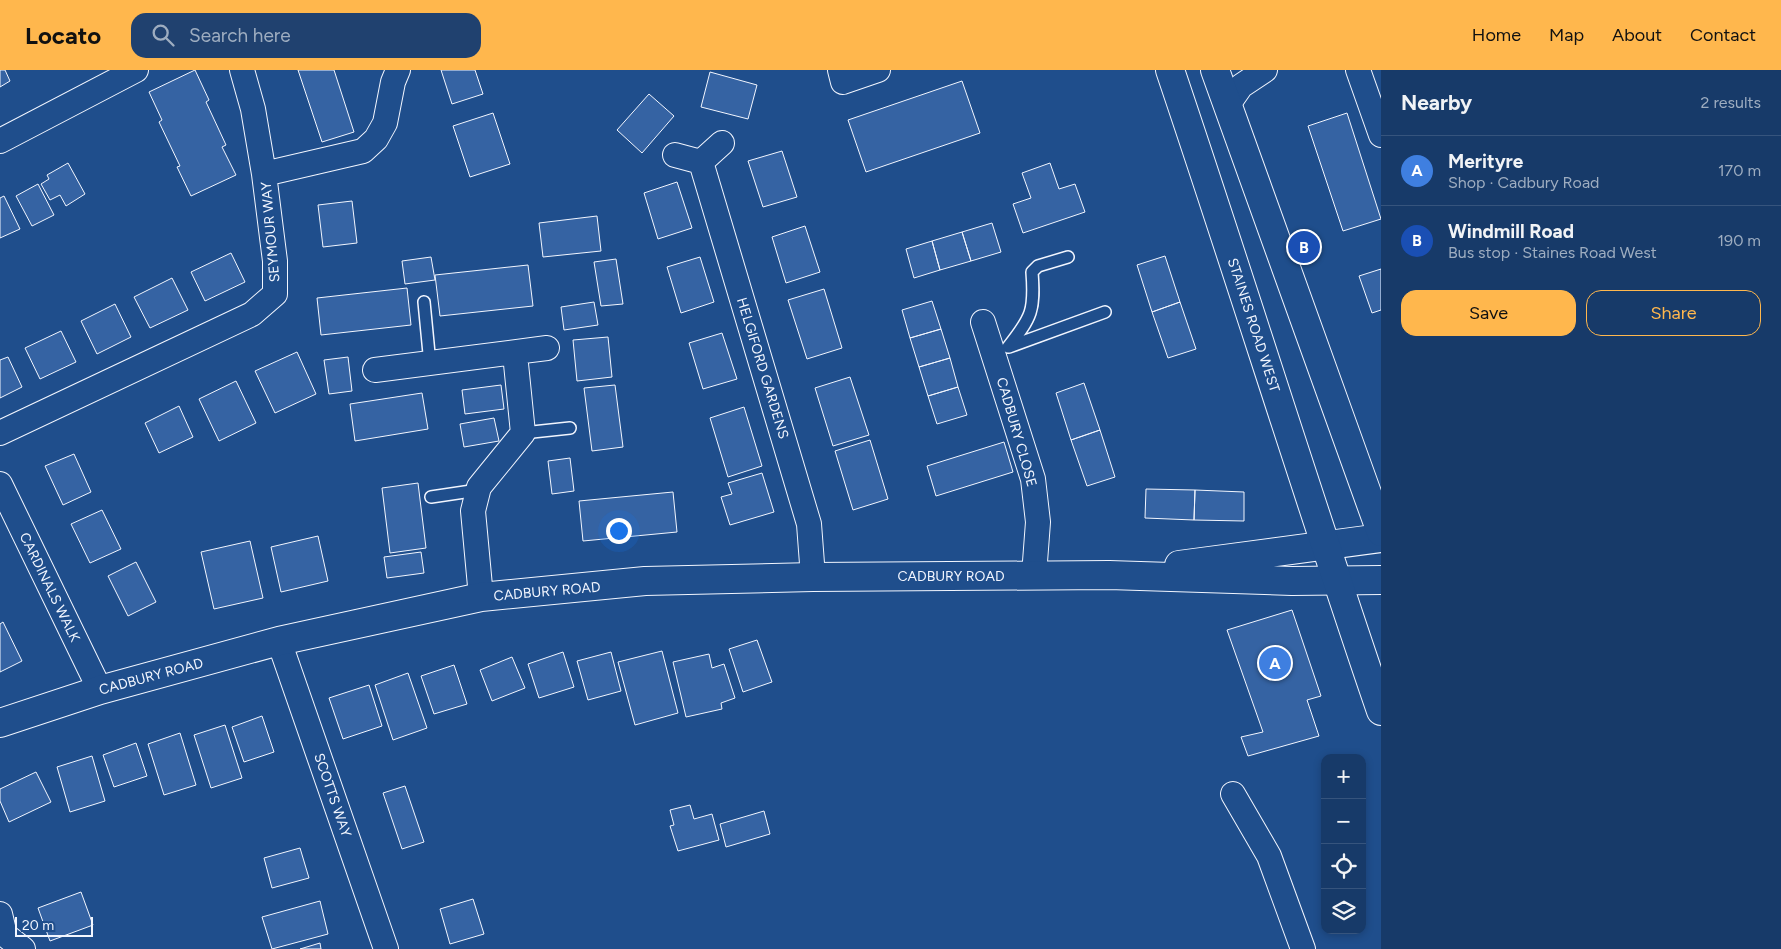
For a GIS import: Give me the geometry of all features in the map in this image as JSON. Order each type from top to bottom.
[{"type":"main road","name":"STAINES ROAD WEST","points":[[1170,70],[1258,332],[1336,581],[1381,711]]},
{"type":"main road","points":[[1215,70],[1381,532]]},
{"type":"main road","name":"CADBURY ROAD","points":[[1110,575],[1324,544],[1381,538]]},
{"type":"main road","name":"CADBURY ROAD","points":[[0,722],[100,690],[280,641],[481,597],[645,581],[813,577],[1110,575],[1336,581]]},
{"type":"main road","points":[[1336,581],[1381,580]]},
{"type":"street","points":[[0,141],[136,70]]},
{"type":"street","points":[[242,70],[252,109],[264,174]]},
{"type":"street","name":"SEYMOUR WAY","points":[[0,432],[252,314],[275,294],[275,261],[264,174],[363,151],[376,139],[385,122],[393,82],[398,70]]},
{"type":"street","points":[[844,83],[878,70]]},
{"type":"street","points":[[1358,70],[1381,135]]},
{"type":"street","points":[[1227,106],[1240,86],[1262,71]]},
{"type":"street","points":[[675,154],[701,162],[722,143]]},
{"type":"street","name":"HELGIFORD GARDENS","points":[[701,162],[809,524],[813,577]]},
{"type":"street","name":"CADBURY CLOSE","points":[[983,322],[1000,349],[1033,479],[1038,522],[1034,575]]},
{"type":"street","points":[[375,370],[514,354],[547,348]]},
{"type":"street","points":[[481,597],[473,511],[478,490],[524,433],[514,354]]},
{"type":"street","name":"CARDINALS WALK","points":[[0,484],[100,690]]},
{"type":"street","name":"SCOTTS WAY","points":[[280,641],[386,949]]},
{"type":"street","points":[[1234,794],[1269,856],[1303,949]]},
{"type":"street","points":[[0,914],[5,935],[23,949]]},
{"type":"lane","points":[[1000,349],[1029,321],[1034,298],[1032,272],[1038,266],[1068,257]]},
{"type":"lane","points":[[424,302],[430,364]]},
{"type":"lane","points":[[1000,349],[1104,312]]},
{"type":"lane","points":[[524,433],[570,428]]},
{"type":"lane","points":[[431,497],[478,490]]},
{"type":"building","points":[[0,70],[5,70],[10,81],[0,87]]},
{"type":"building","points":[[195,70],[209,100],[206,102],[226,145],[222,147],[236,175],[191,196],[177,167],[180,166],[159,122],[162,120],[149,92]]},
{"type":"building","points":[[298,70],[334,70],[354,132],[322,142]]},
{"type":"building","points":[[441,70],[475,70],[483,94],[452,104]]},
{"type":"building","points":[[710,72],[757,85],[748,119],[701,107]]},
{"type":"building","points":[[962,81],[980,133],[866,172],[848,120]]},
{"type":"building","points":[[649,94],[674,116],[642,153],[617,130]]},
{"type":"building","points":[[493,113],[510,164],[470,177],[453,126]]},
{"type":"building","points":[[1347,113],[1381,219],[1343,231],[1308,126]]},
{"type":"building","points":[[782,151],[797,197],[763,207],[748,161]]},
{"type":"building","points":[[68,163],[85,194],[66,206],[60,195],[50,200],[41,184],[49,179],[47,175]]},
{"type":"building","points":[[1050,163],[1059,189],[1075,184],[1085,212],[1023,233],[1013,204],[1031,198],[1022,173]]},
{"type":"building","points":[[677,182],[692,228],[658,239],[644,193]]},
{"type":"building","points":[[38,184],[54,215],[32,226],[16,196]]},
{"type":"building","points":[[4,196],[20,229],[0,238],[0,198]]},
{"type":"building","points":[[352,201],[357,243],[323,247],[318,205]]},
{"type":"building","points":[[597,216],[601,251],[543,257],[539,223]]},
{"type":"building","points":[[992,223],[1001,252],[971,261],[962,232]]},
{"type":"building","points":[[805,226],[820,272],[786,283],[772,237]]},
{"type":"building","points":[[962,232],[971,261],[940,270],[932,241]]},
{"type":"building","points":[[932,241],[940,270],[914,278],[906,249]]},
{"type":"building","points":[[231,253],[245,282],[205,301],[191,272]]},
{"type":"building","points":[[1165,256],[1180,302],[1152,312],[1137,265]]},
{"type":"building","points":[[431,257],[435,280],[405,284],[402,261]]},
{"type":"building","points":[[700,257],[714,302],[681,313],[667,267]]},
{"type":"building","points":[[616,259],[623,304],[601,306],[594,262]]},
{"type":"building","points":[[528,265],[533,306],[440,316],[435,275]]},
{"type":"building","points":[[1381,269],[1381,310],[1372,313],[1359,276]]},
{"type":"building","points":[[172,278],[188,310],[150,328],[134,297]]},
{"type":"building","points":[[407,288],[411,325],[321,335],[317,298]]},
{"type":"building","points":[[824,289],[842,348],[807,359],[788,300]]},
{"type":"building","points":[[932,301],[941,329],[910,338],[902,310]]},
{"type":"building","points":[[594,302],[598,325],[564,330],[561,307]]},
{"type":"building","points":[[1180,302],[1196,349],[1168,358],[1152,312]]},
{"type":"building","points":[[115,304],[131,337],[97,354],[81,321]]},
{"type":"building","points":[[941,329],[950,358],[919,367],[910,338]]},
{"type":"building","points":[[61,331],[76,362],[40,379],[25,348]]},
{"type":"building","points":[[722,333],[737,379],[703,389],[689,343]]},
{"type":"building","points":[[608,337],[612,377],[577,381],[573,340]]},
{"type":"building","points":[[297,352],[316,394],[275,413],[255,371]]},
{"type":"building","points":[[8,357],[22,387],[0,398],[0,360]]},
{"type":"building","points":[[348,357],[352,391],[329,394],[324,360]]},
{"type":"building","points":[[950,358],[958,387],[928,396],[919,367]]},
{"type":"building","points":[[850,377],[869,435],[833,446],[815,388]]},
{"type":"building","points":[[236,381],[256,423],[219,441],[199,399]]},
{"type":"building","points":[[1084,383],[1100,430],[1071,440],[1056,393]]},
{"type":"building","points":[[501,385],[504,409],[465,414],[462,390]]},
{"type":"building","points":[[615,385],[623,447],[592,451],[584,388]]},
{"type":"building","points":[[958,387],[967,415],[937,424],[928,396]]},
{"type":"building","points":[[422,393],[428,429],[355,441],[350,404]]},
{"type":"building","points":[[179,406],[193,437],[159,453],[145,423]]},
{"type":"building","points":[[744,407],[762,466],[728,477],[710,418]]},
{"type":"building","points":[[494,418],[499,441],[464,447],[460,424]]},
{"type":"building","points":[[1100,430],[1115,477],[1087,486],[1071,440]]},
{"type":"building","points":[[870,440],[888,499],[853,510],[835,451]]},
{"type":"building","points":[[1004,442],[1013,472],[936,496],[927,466]]},
{"type":"building","points":[[74,454],[91,492],[63,505],[45,466]]},
{"type":"building","points":[[570,458],[574,491],[552,494],[548,461]]},
{"type":"building","points":[[762,473],[774,512],[730,525],[721,497],[732,494],[728,483]]},
{"type":"building","points":[[418,483],[426,548],[390,553],[382,488]]},
{"type":"building","points":[[1146,489],[1195,490],[1194,520],[1145,518]]},
{"type":"building","points":[[1195,490],[1244,492],[1244,521],[1194,520]]},
{"type":"building","points":[[673,492],[677,532],[583,541],[579,501]]},
{"type":"building","points":[[102,510],[121,549],[90,563],[71,524]]},
{"type":"building","points":[[318,536],[328,581],[281,592],[271,547]]},
{"type":"building","points":[[250,541],[263,598],[214,609],[201,552]]},
{"type":"building","points":[[421,552],[424,573],[387,578],[384,557]]},
{"type":"building","points":[[136,562],[156,602],[128,616],[108,576]]},
{"type":"building","points":[[1292,610],[1321,696],[1307,700],[1319,736],[1248,756],[1241,737],[1263,732],[1227,630]]},
{"type":"building","points":[[3,622],[22,661],[0,672],[0,624]]},
{"type":"building","points":[[757,640],[772,682],[743,692],[729,649]]},
{"type":"building","points":[[662,651],[678,713],[635,725],[618,662]]},
{"type":"building","points":[[563,652],[574,687],[539,698],[528,664]]},
{"type":"building","points":[[611,652],[621,691],[588,700],[577,661]]},
{"type":"building","points":[[709,654],[712,668],[724,664],[735,698],[721,703],[722,709],[686,717],[673,662]]},
{"type":"building","points":[[512,657],[525,688],[492,701],[480,670]]},
{"type":"building","points":[[454,665],[467,704],[434,714],[421,676]]},
{"type":"building","points":[[408,673],[427,728],[393,740],[375,685]]},
{"type":"building","points":[[369,685],[382,726],[343,739],[329,698]]},
{"type":"building","points":[[262,716],[274,752],[244,762],[232,727]]},
{"type":"building","points":[[225,725],[242,778],[211,788],[194,735]]},
{"type":"building","points":[[180,733],[196,785],[164,795],[148,744]]},
{"type":"building","points":[[136,743],[147,776],[114,787],[103,755]]},
{"type":"building","points":[[92,756],[105,801],[70,812],[57,767]]},
{"type":"building","points":[[36,772],[51,802],[9,822],[0,801],[0,789]]},
{"type":"building","points":[[405,786],[424,842],[402,849],[383,793]]},
{"type":"building","points":[[690,805],[694,819],[712,814],[719,840],[678,851],[670,826],[674,825],[670,810]]},
{"type":"building","points":[[764,811],[770,834],[726,847],[720,824]]},
{"type":"building","points":[[300,848],[309,878],[272,888],[264,858]]},
{"type":"building","points":[[81,892],[93,925],[50,941],[38,908]]},
{"type":"building","points":[[473,899],[484,934],[450,944],[440,909]]},
{"type":"building","points":[[320,901],[328,934],[272,949],[262,917]]},
{"type":"building","points":[[320,943],[321,949],[300,949]]},
{"type":"place","name":"Windmill Road","points":[[1304,247]]},
{"type":"place","name":"Merityre","points":[[1275,663]]}]
